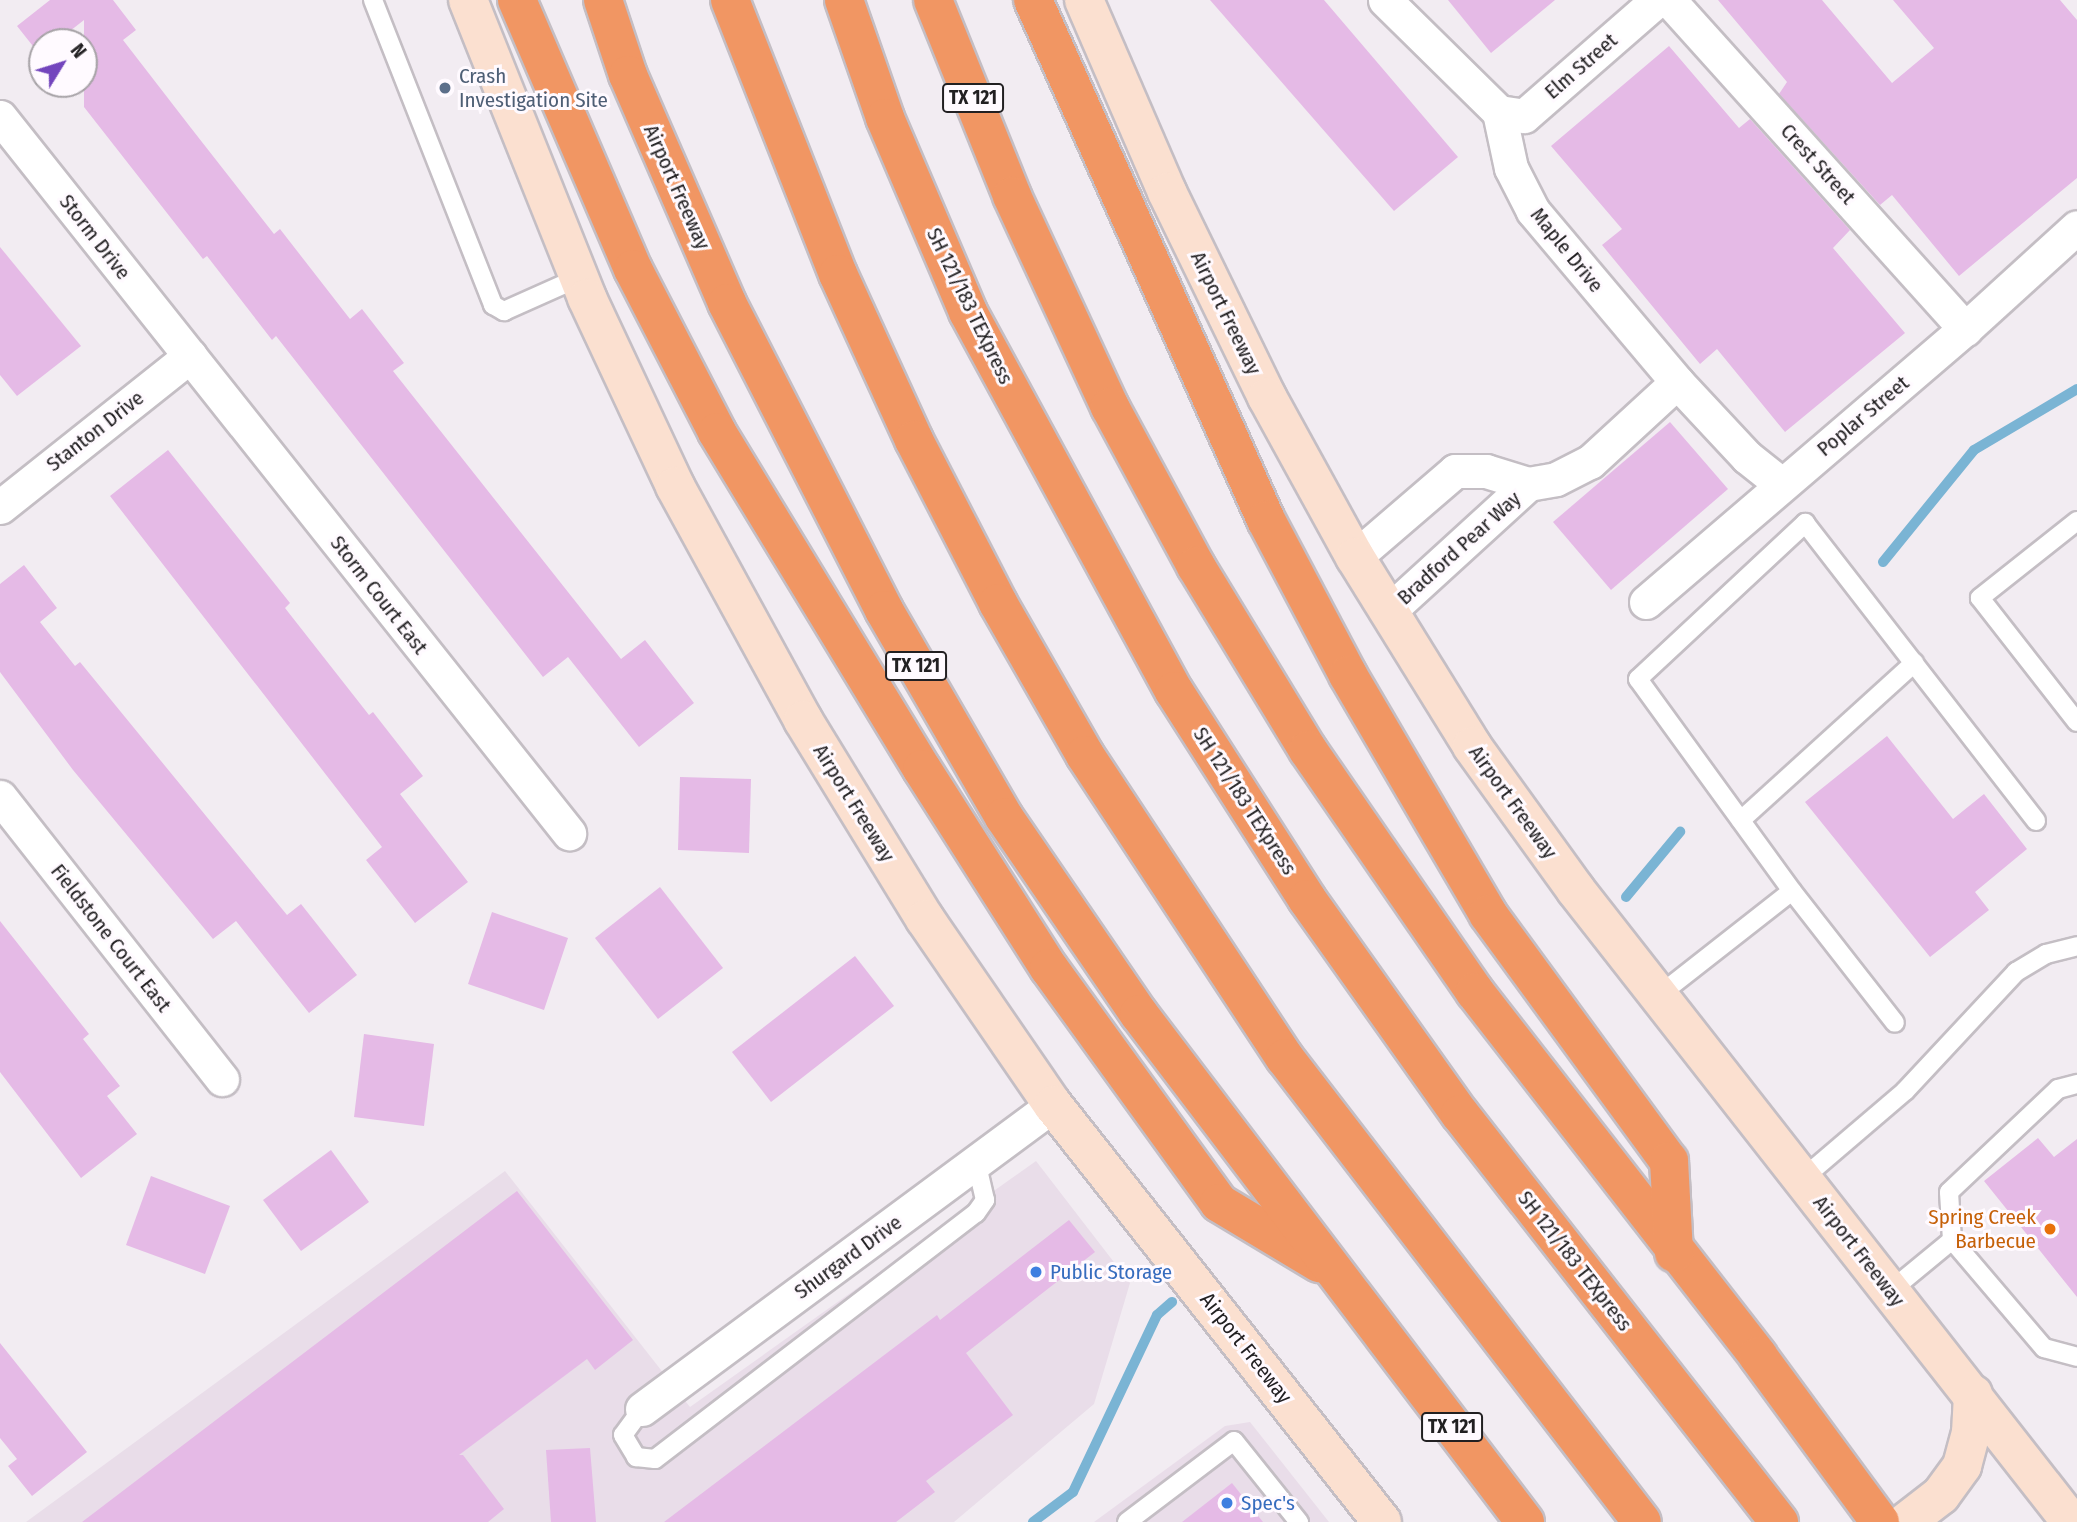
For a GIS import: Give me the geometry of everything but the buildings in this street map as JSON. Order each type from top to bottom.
[{"type":"highway","points":[[517,0],[633,269],[717,432],[784,548],[1049,968],[1219,1203],[1335,1272]]},
{"type":"highway","name":"Airport Freeway","points":[[603,0],[628,75],[727,303],[884,610],[1004,817],[1139,1014],[1525,1522]]},
{"type":"highway","points":[[730,0],[838,274],[914,440],[999,603],[1086,755],[1285,1058],[1642,1522]]},
{"type":"highway","name":"SH 121/183 TEXpress","points":[[844,0],[885,118],[968,312],[1174,691],[1307,899],[1460,1114],[1779,1522]]},
{"type":"highway","name":"TX 121","points":[[933,0],[1012,196],[1081,345],[1196,566],[1308,750],[1460,970],[1674,1253],[1758,1356],[1871,1510]]},
{"type":"highway","points":[[1033,0],[1266,520],[1348,675],[1489,914],[1669,1160],[1674,1253]]},
{"type":"main road","name":"Airport Freeway","points":[[468,0],[578,278],[675,486],[803,720],[925,919],[1053,1105],[1382,1522]]},
{"type":"main road","name":"Airport Freeway","points":[[1084,0],[1179,216],[1267,397],[1355,557],[1472,746],[1658,996],[2071,1522]]},
{"type":"main road","points":[[1906,1522],[1941,1495],[1962,1466],[1971,1433],[1973,1394]]},
{"type":"street","points":[[1385,0],[1499,113]]},
{"type":"street","name":"Elm Street","points":[[1499,113],[1524,116],[1657,0]]},
{"type":"street","name":"Crest Street","points":[[1669,0],[1965,329]]},
{"type":"street","name":"Maple Drive","points":[[1499,113],[1511,169],[1533,212],[1677,382],[1747,457],[1781,484]]},
{"type":"street","name":"Storm Drive","points":[[0,117],[190,356]]},
{"type":"street","name":"Poplar Street","points":[[1646,602],[1965,329],[2077,227]]},
{"type":"street","name":"Stanton Drive","points":[[0,507],[190,356]]},
{"type":"street","name":"Storm Court East","points":[[190,356],[569,833]]},
{"type":"street","name":"Bradford Pear Way","points":[[1355,557],[1455,471],[1486,471],[1528,484],[1556,479],[1590,462],[1677,382]]},
{"type":"street","name":"Bradford Pear Way","points":[[1389,611],[1528,484]]},
{"type":"street","name":"Fieldstone Court East","points":[[0,797],[222,1079]]},
{"type":"street","name":"Shurgard Drive","points":[[642,1409],[1053,1105]]},
{"type":"lane","points":[[373,0],[493,305],[504,311],[578,278]]},
{"type":"lane","points":[[2077,520],[1980,598],[2077,722]]},
{"type":"lane","points":[[1895,1023],[1792,891],[1638,679],[1805,523],[2036,821]]},
{"type":"lane","points":[[1741,820],[1914,663]]},
{"type":"lane","points":[[1658,996],[1792,891]]},
{"type":"lane","points":[[1802,1179],[1905,1091],[2016,972],[2046,954],[2077,946]]},
{"type":"lane","points":[[2077,1084],[2058,1089],[1949,1192],[1952,1240],[2044,1348],[2077,1357]]},
{"type":"lane","points":[[642,1409],[623,1434],[636,1457],[655,1459],[976,1213],[985,1200],[976,1162]]},
{"type":"lane","points":[[1889,1292],[1952,1240]]},
{"type":"lane","points":[[1127,1522],[1234,1441],[1299,1522]]},
{"type":"shaded area","points":[[1036,1161],[1130,1283],[1094,1404],[954,1522],[26,1522],[505,1171],[690,1407]]},
{"type":"shaded area","points":[[1250,1422],[1329,1522],[1094,1522],[1225,1426]]},
{"type":"waterway","points":[[1883,562],[1974,450],[2077,389]]},
{"type":"waterway","points":[[1626,897],[1680,832]]},
{"type":"waterway","points":[[1033,1522],[1073,1492],[1157,1315],[1172,1302]]},
{"type":"place","name":"Crash Investigation Site","points":[[445,88]]},
{"type":"place","name":"Spring Creek Barbecue","points":[[2050,1229]]},
{"type":"place","name":"Public Storage","points":[[1036,1272]]},
{"type":"place","name":"Spec's","points":[[1227,1503]]}]
